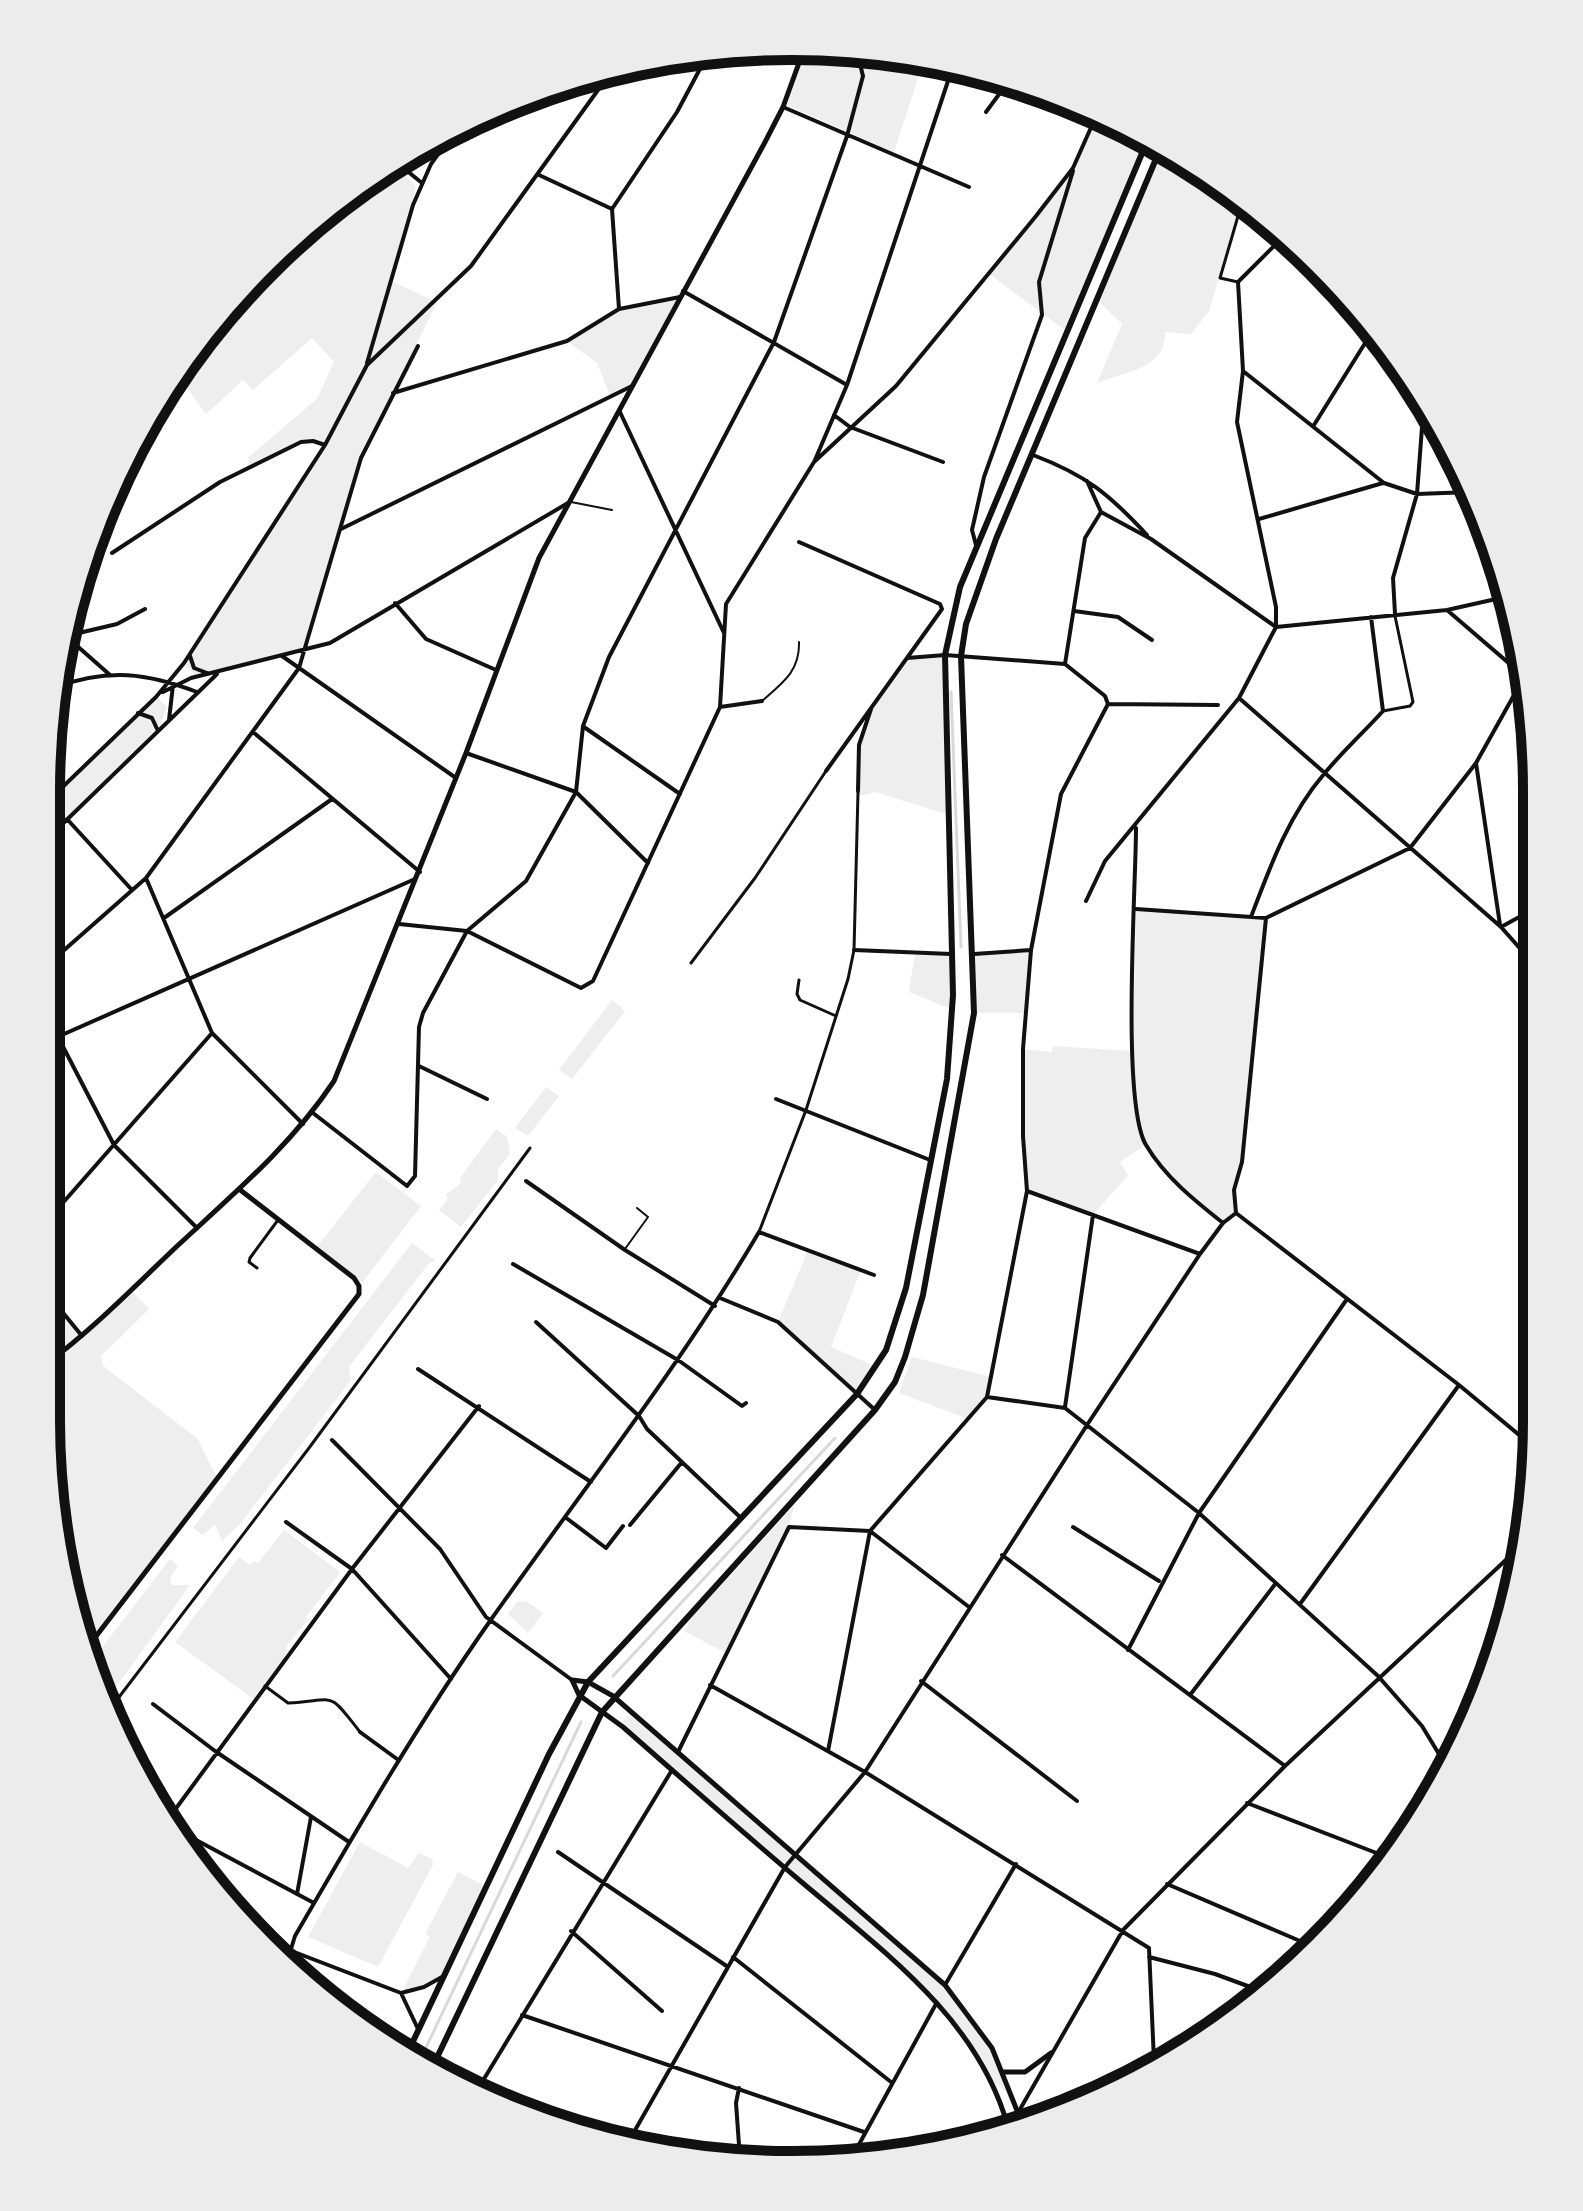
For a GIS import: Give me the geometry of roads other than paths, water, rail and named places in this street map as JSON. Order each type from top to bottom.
[{"type":"main road","points":[[411,2044],[579,1695],[857,1394],[877,1367],[894,1325],[906,1288],[932,1161],[947,1079],[953,1010],[945,655],[960,587],[1143,150]]},
{"type":"main road","points":[[436,2059],[602,1712],[613,1696],[875,1410],[895,1382],[905,1357],[923,1295],[963,1088],[974,1013],[961,656],[978,587],[1157,158]]},
{"type":"street","points":[[60,1353],[239,1189],[303,1124],[345,1060],[539,558],[783,107],[800,60]]},
{"type":"street","points":[[313,1113],[407,1186],[415,1176],[423,1013],[467,931],[526,881],[576,792],[583,726],[609,657],[774,342],[847,136],[863,76],[860,64]]},
{"type":"street","points":[[619,309],[612,209],[677,112],[702,66]]},
{"type":"street","points":[[399,924],[467,931],[581,988],[588,986],[720,707],[726,604],[814,462],[847,385],[949,78]]},
{"type":"street","points":[[367,365],[471,266],[602,85]]},
{"type":"street","points":[[986,112],[999,90]]},
{"type":"street","points":[[783,107],[969,187]]},
{"type":"street","points":[[977,547],[972,530],[984,477],[1042,315],[1039,282],[1073,168],[1092,125]]},
{"type":"street","points":[[60,789],[172,682],[325,445],[367,365],[422,183],[444,148]]},
{"type":"street","points":[[814,462],[896,386],[1073,168]]},
{"type":"street","points":[[406,170],[422,183]]},
{"type":"street","points":[[539,175],[612,209]]},
{"type":"street","points":[[1238,282],[1220,278],[1239,213]]},
{"type":"street","points":[[1086,901],[1105,861],[1239,698],[1276,627],[1259,519],[1237,422],[1243,371],[1238,282],[1276,244]]},
{"type":"street","points":[[391,394],[567,341],[619,309],[682,294],[847,385]]},
{"type":"street","points":[[1314,425],[1367,340]]},
{"type":"street","points":[[60,954],[146,878],[299,668],[361,458],[418,346]]},
{"type":"street","points":[[1243,371],[1384,483],[1417,494],[1459,492]]},
{"type":"street","points":[[341,529],[632,386]]},
{"type":"street","points":[[619,410],[725,635]]},
{"type":"street","points":[[834,415],[850,427],[943,462]]},
{"type":"street","points":[[1251,917],[1275,853],[1323,775],[1383,711],[1410,706],[1413,702],[1395,614],[1396,564],[1417,494],[1422,422]]},
{"type":"street","points":[[112,553],[220,482],[301,442],[325,445]]},
{"type":"street","points":[[1033,455],[1109,494],[1151,539]]},
{"type":"street","points":[[1087,481],[1101,512],[1151,539],[1276,627],[1447,610],[1497,599]]},
{"type":"street","points":[[1259,519],[1384,483]]},
{"type":"street","points":[[172,682],[330,643],[570,502]]},
{"type":"street","points":[[1065,664],[1085,538],[1101,512]]},
{"type":"street","points":[[691,963],[755,878],[873,703],[939,617],[940,604],[799,542]]},
{"type":"street","points":[[395,603],[426,639],[496,670]]},
{"type":"street","points":[[78,633],[117,624],[145,609]]},
{"type":"street","points":[[1447,610],[1512,668]]},
{"type":"street","points":[[1074,611],[1118,617],[1152,640]]},
{"type":"street","points":[[1371,617],[1383,711]]},
{"type":"street","points":[[75,645],[110,675]]},
{"type":"street","points":[[190,654],[194,668],[210,674]]},
{"type":"street","points":[[828,1751],[870,1531],[987,1397],[1027,1191],[1023,1136],[1023,1049],[1031,950],[1061,794],[1108,704],[1105,696],[1065,664],[945,655],[907,658]]},
{"type":"street","points":[[282,656],[456,778]]},
{"type":"street","points":[[60,826],[218,673]]},
{"type":"street","points":[[68,683],[110,675],[144,674],[199,692]]},
{"type":"street","points":[[169,721],[172,682]]},
{"type":"street","points":[[1136,909],[1266,918],[1410,848],[1476,763],[1517,693]]},
{"type":"street","points":[[1239,698],[1323,775],[1501,927],[1523,952]]},
{"type":"street","points":[[720,707],[762,701]]},
{"type":"street","points":[[442,1977],[424,1987],[401,1993],[289,1950],[397,1759],[491,1620],[678,1360],[759,1232],[806,1110],[854,950],[859,745],[873,703]]},
{"type":"street","points":[[1108,704],[1218,705]]},
{"type":"street","points":[[138,713],[152,718],[158,731]]},
{"type":"street","points":[[583,726],[680,794]]},
{"type":"street","points":[[253,732],[418,875]]},
{"type":"street","points":[[466,753],[576,792],[648,863]]},
{"type":"street","points":[[1476,763],[1501,927]]},
{"type":"street","points":[[164,918],[332,799]]},
{"type":"street","points":[[67,819],[132,890]]},
{"type":"street","points":[[1136,825],[1133,1083],[1141,1134],[1177,1184],[1223,1223]]},
{"type":"street","points":[[60,1036],[418,875]]},
{"type":"street","points":[[146,878],[212,1033],[303,1124]]},
{"type":"street","points":[[1501,927],[1523,915]]},
{"type":"street","points":[[1266,918],[1242,1162],[1234,1190],[1236,1213],[1522,1437]]},
{"type":"street","points":[[854,950],[951,954]]},
{"type":"street","points":[[974,954],[1031,950]]},
{"type":"street","points":[[799,980],[797,994],[800,1000],[836,1016]]},
{"type":"street","points":[[60,1206],[212,1033]]},
{"type":"street","points":[[60,1041],[114,1145],[197,1228]]},
{"type":"street","points":[[419,1066],[487,1099]]},
{"type":"street","points":[[776,1099],[932,1161]]},
{"type":"street","points":[[117,1700],[318,1436],[530,1148]]},
{"type":"street","points":[[526,1181],[625,1250],[715,1306]]},
{"type":"street","points":[[94,1639],[358,1297],[359,1286],[354,1278],[239,1189]]},
{"type":"street","points":[[1027,1191],[1200,1254]]},
{"type":"street","points":[[633,2133],[785,1867],[865,1772],[1002,1555],[1200,1254],[1223,1223],[1236,1213]]},
{"type":"street","points":[[1065,1408],[1093,1215]]},
{"type":"street","points":[[257,1268],[249,1262],[250,1258],[278,1220]]},
{"type":"street","points":[[759,1232],[874,1275]]},
{"type":"street","points":[[513,1264],[678,1360],[742,1406],[746,1403]]},
{"type":"street","points":[[720,1298],[778,1322],[875,1410]]},
{"type":"street","points":[[1128,1650],[1160,1582],[1199,1513],[1347,1299]]},
{"type":"street","points":[[60,1309],[82,1336]]},
{"type":"street","points":[[536,1322],[639,1416],[647,1429],[741,1518]]},
{"type":"street","points":[[418,1369],[591,1482]]},
{"type":"street","points":[[1300,1604],[1459,1385]]},
{"type":"street","points":[[987,1397],[1065,1408],[1199,1513],[1378,1676],[1422,1726],[1441,1756]]},
{"type":"street","points":[[175,1812],[215,1751],[397,1509],[479,1406]]},
{"type":"street","points":[[332,1440],[440,1549],[491,1620],[572,1680],[579,1695],[672,1770],[937,2002],[975,2052],[1006,2118],[1019,2111],[1123,1930],[1247,1803],[1378,1676],[1510,1556]]},
{"type":"street","points":[[565,1517],[606,1548],[682,1462]]},
{"type":"street","points":[[286,1522],[352,1569],[451,1679]]},
{"type":"street","points":[[678,1752],[789,1527],[870,1531],[969,1607]]},
{"type":"street","points":[[1073,1527],[1160,1582]]},
{"type":"street","points":[[1002,1555],[1285,1766]]},
{"type":"street","points":[[1190,1695],[1276,1582]]},
{"type":"street","points":[[572,1680],[588,1682],[613,1696],[945,1985],[992,2048],[1020,2114]]},
{"type":"street","points":[[921,1681],[1077,1801]]},
{"type":"street","points":[[710,1685],[865,1772],[1149,1948],[1154,2055]]},
{"type":"street","points":[[265,1686],[288,1703],[324,1697],[334,1702],[360,1732],[397,1759]]},
{"type":"street","points":[[153,1704],[215,1751],[349,1842]]},
{"type":"street","points":[[1439,1752],[1445,1748]]},
{"type":"street","points":[[482,2082],[601,1881],[672,1770]]},
{"type":"street","points":[[1247,1803],[1380,1854]]},
{"type":"street","points":[[297,1894],[311,1816]]},
{"type":"street","points":[[191,1837],[314,1903]]},
{"type":"street","points":[[558,1852],[728,1967]]},
{"type":"street","points":[[945,1985],[1016,1864]]},
{"type":"street","points":[[1167,1884],[1303,1942]]},
{"type":"street","points":[[571,1931],[662,2011]]},
{"type":"street","points":[[733,1957],[891,2082]]},
{"type":"street","points":[[1149,1957],[1215,1974],[1252,1988]]},
{"type":"street","points":[[401,1993],[418,2029]]},
{"type":"street","points":[[857,2148],[937,2002]]},
{"type":"street","points":[[522,2015],[673,2063],[864,2132]]},
{"type":"street","points":[[1003,2072],[1025,2072],[1051,2053]]},
{"type":"street","points":[[739,2088],[736,2103],[739,2149]]},
{"type":"lane","points":[[570,502],[612,510]]},
{"type":"lane","points":[[762,701],[790,676],[800,659],[799,642]]},
{"type":"lane","points":[[625,1250],[648,1217],[637,1208]]},
{"type":"waterway","points":[[951,692],[961,947]]},
{"type":"waterway","points":[[613,1676],[835,1438]]},
{"type":"waterway","points":[[424,2052],[581,1722]]}]
